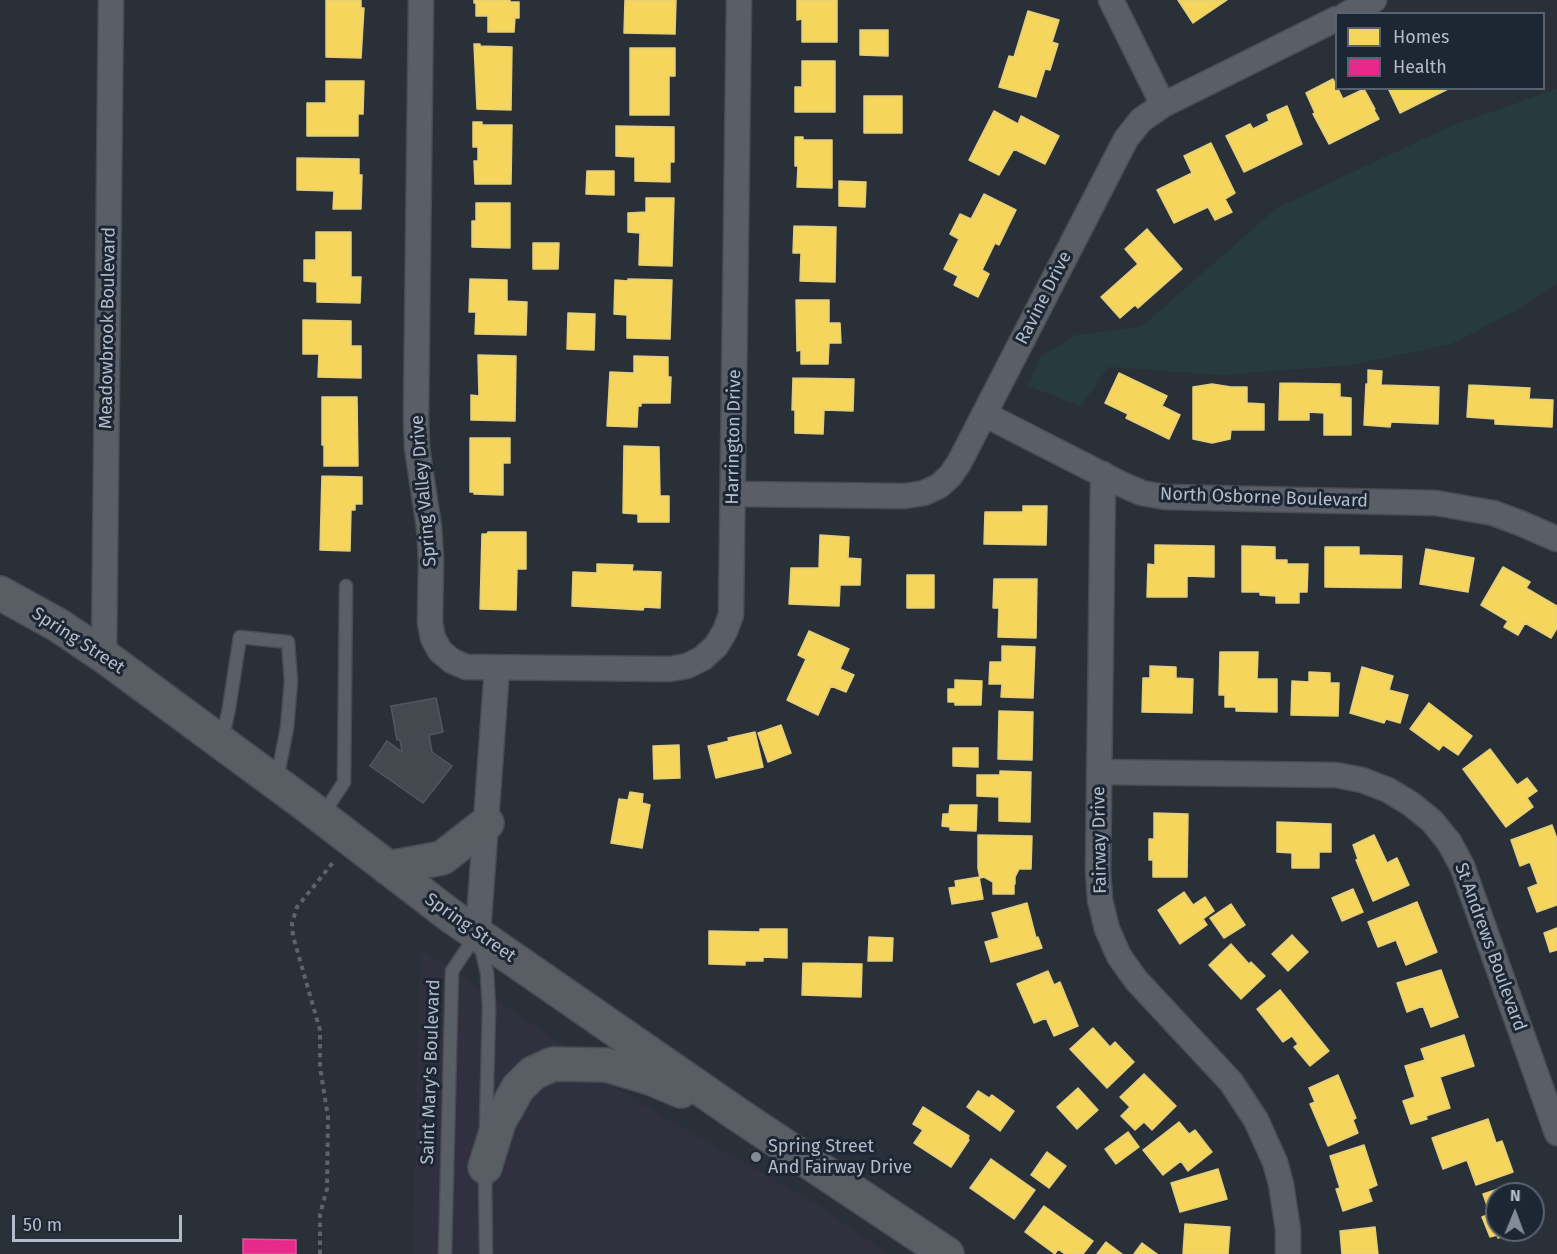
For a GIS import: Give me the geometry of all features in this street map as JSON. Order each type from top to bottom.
[{"type":"main road","name":"Spring Street","points":[[0,593],[58,625],[104,656],[451,916],[737,1114],[947,1254]]},
{"type":"main road","points":[[388,868],[442,858],[487,823]]},
{"type":"main road","points":[[485,1167],[499,1122],[518,1088],[533,1073],[553,1064],[607,1065],[650,1078],[737,1114]]},
{"type":"street","name":"Meadowbrook Boulevard","points":[[104,656],[111,0]]},
{"type":"street","name":"Spring Valley Drive","points":[[421,0],[416,416],[417,448],[429,526],[430,623],[433,638],[440,651],[452,661],[466,667],[497,668]]},
{"type":"street","name":"Harrington Drive","points":[[497,668],[670,669],[687,666],[702,658],[716,646],[725,632],[731,615],[739,0]]},
{"type":"street","points":[[1111,0],[1163,105]]},
{"type":"street","points":[[1351,12],[1374,0]]},
{"type":"street","name":"Ravine Drive","points":[[733,494],[905,496],[924,493],[939,486],[959,463],[1126,139],[1141,120],[1163,105],[1335,19]]},
{"type":"street","name":"North Osborne Boulevard","points":[[984,414],[1142,493],[1165,497],[1436,503],[1493,513],[1557,539]]},
{"type":"street","name":"Fairway Drive","points":[[1102,474],[1098,871],[1100,900],[1107,929],[1119,956],[1136,980],[1231,1082],[1256,1120],[1281,1184],[1288,1230],[1288,1254]]},
{"type":"street","points":[[478,933],[497,668]]},
{"type":"street","name":"St Andrews Boulevard","points":[[1099,772],[1336,776],[1362,780],[1388,790],[1411,804],[1432,821],[1449,842],[1462,866],[1557,1133]]},
{"type":"lane","points":[[322,818],[344,782],[346,586]]},
{"type":"lane","points":[[221,742],[229,708],[240,637],[288,642],[291,681],[287,728],[276,783]]},
{"type":"lane","points":[[478,933],[487,973],[489,1008],[485,1167],[486,1254]]},
{"type":"lane","name":"Saint Mary's Boulevard","points":[[445,1254],[452,971],[478,933]]},
{"type":"path","points":[[320,1254],[321,1214],[327,1189],[328,1118],[320,1067],[320,1030],[293,936],[292,923],[297,907],[352,841]]},
{"type":"shaded area","points":[[420,948],[568,1048],[630,1097],[817,1204],[887,1254],[413,1254]]},
{"type":"green space","points":[[1557,89],[1557,283],[1515,311],[1452,344],[1350,365],[1221,375],[1108,367],[1081,406],[1028,386],[1040,357],[1076,335],[1141,327],[1277,208],[1451,126]]},
{"type":"building: Homes","points":[[326,0],[361,0],[361,8],[364,8],[361,58],[326,57]]},
{"type":"building: Homes","points":[[474,0],[519,2],[519,18],[515,18],[514,32],[488,32],[488,16],[476,16]]},
{"type":"building: Homes","points":[[625,0],[676,0],[675,34],[624,33]]},
{"type":"building: Homes","points":[[797,0],[837,0],[837,42],[802,42],[802,19],[797,20]]},
{"type":"building: Homes","points":[[1178,0],[1227,0],[1193,23]]},
{"type":"building: Homes","points":[[1028,11],[1059,20],[1052,42],[1058,44],[1050,70],[1045,69],[1036,97],[999,87],[1009,56],[1014,57]]},
{"type":"building: Homes","points":[[860,30],[888,30],[888,56],[860,55]]},
{"type":"building: Homes","points":[[474,44],[512,47],[511,110],[477,109]]},
{"type":"building: Homes","points":[[630,48],[675,48],[675,76],[669,76],[669,115],[630,115]]},
{"type":"building: Homes","points":[[802,61],[835,61],[835,112],[795,112],[795,87],[802,87]]},
{"type":"building: Homes","points":[[1333,79],[1335,90],[1338,90],[1343,99],[1365,90],[1379,119],[1329,144],[1313,114],[1315,113],[1306,93]]},
{"type":"building: Homes","points":[[326,81],[364,81],[363,114],[358,114],[358,136],[307,136],[307,103],[326,103]]},
{"type":"building: Homes","points":[[1389,90],[1446,90],[1400,113]]},
{"type":"building: Homes","points":[[864,96],[902,96],[902,133],[864,133]]},
{"type":"building: Homes","points":[[1287,106],[1302,144],[1244,172],[1226,136],[1250,124],[1253,129],[1269,121],[1267,115]]},
{"type":"building: Homes","points":[[994,111],[1018,124],[1021,116],[1059,136],[1045,164],[1014,149],[999,175],[969,160]]},
{"type":"building: Homes","points":[[473,122],[482,122],[482,125],[512,125],[511,184],[475,184],[474,161],[478,161],[478,147],[473,147]]},
{"type":"building: Homes","points":[[616,126],[674,127],[674,162],[670,162],[670,182],[635,181],[635,157],[616,156]]},
{"type":"building: Homes","points":[[795,137],[803,137],[803,140],[832,140],[832,188],[797,187],[798,166],[795,166]]},
{"type":"building: Homes","points":[[1211,143],[1235,193],[1225,199],[1232,212],[1215,220],[1208,207],[1174,223],[1157,190],[1192,173],[1184,156]]},
{"type":"building: Homes","points":[[297,158],[359,159],[359,175],[362,175],[361,209],[333,209],[334,191],[297,190]]},
{"type":"building: Homes","points":[[587,171],[614,171],[614,195],[586,194]]},
{"type":"building: Homes","points":[[839,181],[866,182],[865,207],[839,206]]},
{"type":"building: Homes","points":[[984,194],[1016,210],[999,245],[995,243],[982,270],[989,274],[978,297],[954,285],[958,276],[944,269],[959,239],[950,234],[960,214],[971,219]]},
{"type":"building: Homes","points":[[646,198],[674,198],[672,266],[639,265],[640,233],[628,232],[628,213],[646,212]]},
{"type":"building: Homes","points":[[476,203],[510,203],[510,248],[472,247],[472,221],[476,221]]},
{"type":"building: Homes","points":[[794,226],[836,227],[835,282],[800,281],[801,253],[793,253]]},
{"type":"building: Homes","points":[[1147,229],[1182,269],[1138,308],[1135,305],[1120,318],[1101,297],[1138,264],[1125,249]]},
{"type":"building: Homes","points":[[316,232],[351,232],[351,277],[361,277],[360,303],[317,302],[317,282],[304,281],[304,260],[316,260]]},
{"type":"building: Homes","points":[[533,243],[559,243],[558,269],[533,269]]},
{"type":"building: Homes","points":[[470,279],[507,280],[507,301],[527,302],[526,335],[475,334],[476,312],[469,312]]},
{"type":"building: Homes","points":[[628,279],[672,280],[670,339],[627,338],[627,315],[614,314],[615,280],[628,281]]},
{"type":"building: Homes","points":[[796,300],[829,300],[829,323],[840,323],[841,343],[829,343],[828,364],[801,364],[801,350],[797,351]]},
{"type":"building: Homes","points":[[568,313],[595,314],[594,350],[567,349]]},
{"type":"building: Homes","points":[[303,320],[351,321],[351,346],[361,346],[361,378],[318,377],[319,354],[303,354]]},
{"type":"building: Homes","points":[[478,355],[516,356],[515,421],[471,420],[471,395],[479,396]]},
{"type":"building: Homes","points":[[634,356],[668,357],[668,377],[671,377],[670,403],[641,403],[641,406],[638,406],[637,427],[607,426],[610,372],[634,373]]},
{"type":"building: Homes","points":[[1368,370],[1382,371],[1381,385],[1439,387],[1438,424],[1391,422],[1390,427],[1364,425]]},
{"type":"building: Homes","points":[[1119,373],[1167,396],[1162,406],[1180,415],[1169,439],[1126,418],[1128,414],[1105,403]]},
{"type":"building: Homes","points":[[793,378],[854,379],[853,411],[824,410],[823,434],[795,433],[795,410],[792,410]]},
{"type":"building: Homes","points":[[1280,383],[1340,384],[1340,397],[1351,398],[1351,435],[1324,435],[1324,413],[1309,412],[1309,420],[1279,420]]},
{"type":"building: Homes","points":[[1212,384],[1247,387],[1247,403],[1264,404],[1264,430],[1231,430],[1230,439],[1212,443],[1193,439],[1193,387]]},
{"type":"building: Homes","points":[[1469,385],[1530,388],[1529,399],[1553,400],[1552,427],[1495,424],[1495,419],[1467,417]]},
{"type":"building: Homes","points":[[322,397],[357,397],[358,466],[324,466]]},
{"type":"building: Homes","points":[[470,438],[510,438],[510,463],[503,463],[503,495],[470,492]]},
{"type":"building: Homes","points":[[624,446],[659,447],[660,496],[669,496],[669,522],[638,522],[638,514],[623,513]]},
{"type":"building: Homes","points":[[322,476],[362,477],[362,504],[355,504],[355,510],[351,510],[350,551],[320,550]]},
{"type":"building: Homes","points":[[1023,506],[1047,506],[1046,545],[984,544],[985,512],[1023,512]]},
{"type":"building: Homes","points":[[526,532],[526,569],[517,569],[516,610],[480,609],[482,534]]},
{"type":"building: Homes","points":[[820,535],[849,537],[848,558],[861,559],[860,585],[840,585],[839,606],[789,604],[791,568],[819,568]]},
{"type":"building: Homes","points":[[1155,545],[1214,546],[1214,577],[1187,576],[1187,597],[1147,597],[1148,564],[1155,565]]},
{"type":"building: Homes","points":[[1242,546],[1275,547],[1275,560],[1287,560],[1287,564],[1308,564],[1307,592],[1299,592],[1299,603],[1276,603],[1276,596],[1260,595],[1260,592],[1242,592]]},
{"type":"building: Homes","points":[[1325,547],[1359,547],[1359,555],[1402,556],[1401,588],[1325,587]]},
{"type":"building: Homes","points":[[1426,549],[1474,558],[1468,592],[1420,584]]},
{"type":"building: Homes","points":[[597,564],[633,565],[632,571],[661,572],[660,608],[644,607],[643,610],[572,606],[573,572],[597,573]]},
{"type":"building: Homes","points":[[1503,567],[1530,582],[1526,588],[1557,606],[1557,628],[1551,638],[1525,623],[1518,635],[1504,627],[1508,621],[1481,605]]},
{"type":"building: Homes","points":[[907,575],[934,575],[934,608],[907,608]]},
{"type":"building: Homes","points":[[994,579],[1037,579],[1036,638],[998,637],[999,608],[993,608]]},
{"type":"building: Homes","points":[[809,631],[849,649],[840,669],[854,675],[846,692],[831,686],[818,715],[787,700],[806,659],[798,655]]},
{"type":"building: Homes","points":[[1002,646],[1035,647],[1033,698],[1001,697],[1002,684],[989,684],[990,662],[1002,662]]},
{"type":"building: Homes","points":[[1220,652],[1258,652],[1257,679],[1277,679],[1277,712],[1236,711],[1236,707],[1225,707],[1225,695],[1219,695]]},
{"type":"building: Homes","points":[[1150,666],[1176,667],[1176,678],[1193,679],[1192,713],[1142,712],[1143,678],[1150,678]]},
{"type":"building: Homes","points":[[1362,667],[1393,676],[1389,690],[1408,695],[1400,723],[1386,719],[1384,723],[1350,713]]},
{"type":"building: Homes","points":[[1309,672],[1330,673],[1330,683],[1339,683],[1338,716],[1291,715],[1292,681],[1309,682]]},
{"type":"building: Homes","points":[[955,680],[982,681],[981,705],[955,705],[955,702],[948,702],[948,689],[955,689]]},
{"type":"building: Homes","points":[[1429,703],[1472,736],[1458,755],[1443,745],[1439,750],[1410,729]]},
{"type":"building: Homes","points":[[999,711],[1033,712],[1032,760],[998,759]]},
{"type":"building: Homes","points":[[781,725],[791,753],[768,762],[758,733]]},
{"type":"building: Homes","points":[[755,732],[763,767],[716,778],[708,746],[729,741],[728,738]]},
{"type":"building: Homes","points":[[679,745],[680,778],[654,779],[653,746]]},
{"type":"building: Homes","points":[[953,748],[978,748],[978,767],[953,766]]},
{"type":"building: Homes","points":[[1490,749],[1517,785],[1527,778],[1537,791],[1527,798],[1533,807],[1506,827],[1463,769]]},
{"type":"building: Homes","points":[[1000,771],[1031,772],[1030,822],[999,821],[999,797],[977,796],[977,775],[1000,775]]},
{"type":"building: Homes","points":[[630,792],[643,794],[642,803],[650,805],[642,848],[611,843],[619,799],[628,800]]},
{"type":"building: Homes","points":[[950,805],[977,805],[976,831],[950,830],[950,827],[942,826],[943,814],[949,814]]},
{"type":"building: Homes","points":[[1154,813],[1188,814],[1187,877],[1153,877],[1153,860],[1149,860],[1149,839],[1154,839]]},
{"type":"building: Homes","points":[[1277,822],[1331,824],[1331,852],[1319,852],[1319,868],[1292,868],[1292,853],[1277,852]]},
{"type":"building: Homes","points":[[1552,825],[1557,839],[1557,905],[1537,912],[1528,888],[1538,884],[1530,862],[1520,866],[1511,840]]},
{"type":"building: Homes","points":[[978,835],[1032,836],[1031,869],[1019,869],[1015,877],[1014,894],[993,894],[993,882],[984,877],[980,878]]},
{"type":"building: Homes","points":[[1374,835],[1387,863],[1397,858],[1409,885],[1373,901],[1356,860],[1358,859],[1353,845]]},
{"type":"building: Homes","points":[[979,877],[983,899],[952,904],[949,888],[956,887],[955,881]]},
{"type":"building: Homes","points":[[1353,889],[1363,912],[1342,921],[1332,898]]},
{"type":"building: Homes","points":[[1184,892],[1193,905],[1205,897],[1214,911],[1203,919],[1207,925],[1180,944],[1158,910]]},
{"type":"building: Homes","points":[[1417,902],[1437,952],[1406,965],[1396,940],[1378,947],[1368,922]]},
{"type":"building: Homes","points":[[1027,903],[1036,938],[1038,937],[1042,948],[991,962],[985,942],[999,938],[992,913]]},
{"type":"building: Homes","points":[[1231,904],[1245,925],[1224,938],[1210,918]]},
{"type":"building: Homes","points":[[1557,928],[1557,950],[1550,952],[1544,933]]},
{"type":"building: Homes","points":[[760,929],[787,929],[787,958],[763,957],[763,961],[745,961],[745,965],[709,964],[709,931],[760,932]]},
{"type":"building: Homes","points":[[1292,935],[1308,952],[1288,971],[1272,954]]},
{"type":"building: Homes","points":[[869,937],[893,938],[892,961],[868,961]]},
{"type":"building: Homes","points":[[1231,944],[1249,964],[1251,962],[1265,976],[1241,999],[1209,965]]},
{"type":"building: Homes","points":[[803,963],[862,964],[861,997],[802,995]]},
{"type":"building: Homes","points":[[1441,970],[1458,1017],[1431,1027],[1423,1006],[1407,1012],[1397,983]]},
{"type":"building: Homes","points":[[1048,971],[1054,985],[1060,982],[1078,1026],[1054,1036],[1046,1018],[1034,1023],[1017,984]]},
{"type":"building: Homes","points":[[1280,990],[1329,1051],[1310,1066],[1294,1047],[1298,1044],[1292,1036],[1283,1042],[1257,1009]]},
{"type":"building: Homes","points":[[1093,1028],[1110,1047],[1115,1042],[1134,1062],[1107,1088],[1070,1049]]},
{"type":"building: Homes","points":[[1464,1035],[1474,1066],[1440,1077],[1450,1108],[1411,1124],[1403,1101],[1415,1097],[1405,1066],[1425,1060],[1421,1049]]},
{"type":"building: Homes","points":[[1144,1074],[1176,1106],[1152,1130],[1144,1122],[1135,1130],[1121,1116],[1130,1107],[1120,1097]]},
{"type":"building: Homes","points":[[1338,1075],[1356,1118],[1353,1120],[1358,1133],[1328,1146],[1310,1104],[1315,1102],[1309,1088]]},
{"type":"building: Homes","points":[[1078,1088],[1098,1110],[1077,1129],[1057,1107]]},
{"type":"building: Homes","points":[[978,1091],[989,1098],[992,1095],[1014,1111],[1000,1131],[967,1107]]},
{"type":"building: Homes","points":[[923,1107],[969,1136],[969,1140],[951,1167],[914,1143],[923,1130],[913,1124]]},
{"type":"building: Homes","points":[[1488,1119],[1496,1143],[1502,1141],[1513,1172],[1476,1185],[1467,1160],[1443,1169],[1432,1138]]},
{"type":"building: Homes","points":[[1179,1122],[1189,1134],[1195,1130],[1212,1152],[1188,1171],[1181,1161],[1163,1175],[1143,1150]]},
{"type":"building: Homes","points":[[1128,1132],[1139,1147],[1116,1164],[1105,1149]]},
{"type":"building: Homes","points":[[1364,1145],[1377,1185],[1368,1189],[1372,1201],[1343,1211],[1336,1189],[1340,1188],[1330,1156]]},
{"type":"building: Homes","points":[[1047,1152],[1066,1166],[1049,1188],[1031,1175]]},
{"type":"building: Homes","points":[[991,1159],[1035,1190],[1014,1219],[970,1188]]},
{"type":"building: Homes","points":[[1218,1169],[1227,1199],[1180,1212],[1171,1183]]},
{"type":"building: Homes","points":[[1044,1206],[1093,1241],[1083,1254],[1065,1254],[1058,1249],[1055,1254],[1025,1232]]},
{"type":"building: Homes","points":[[1185,1224],[1230,1227],[1228,1254],[1183,1254]]},
{"type":"building: Homes","points":[[1375,1227],[1378,1254],[1342,1254],[1340,1231]]},
{"type":"building: Homes","points":[[1106,1242],[1122,1254],[1097,1254]]},
{"type":"building: Homes","points":[[1142,1243],[1157,1254],[1134,1254]]},
{"type":"building: Health","points":[[243,1239],[296,1240],[296,1254],[243,1254]]},
{"type":"building: Other","points":[[436,698],[443,732],[429,735],[432,752],[452,766],[423,803],[370,766],[387,741],[402,752],[400,740],[397,740],[391,706]]},
{"type":"place","name":"Spring Street And Fairway Drive","points":[[756,1157]]}]
